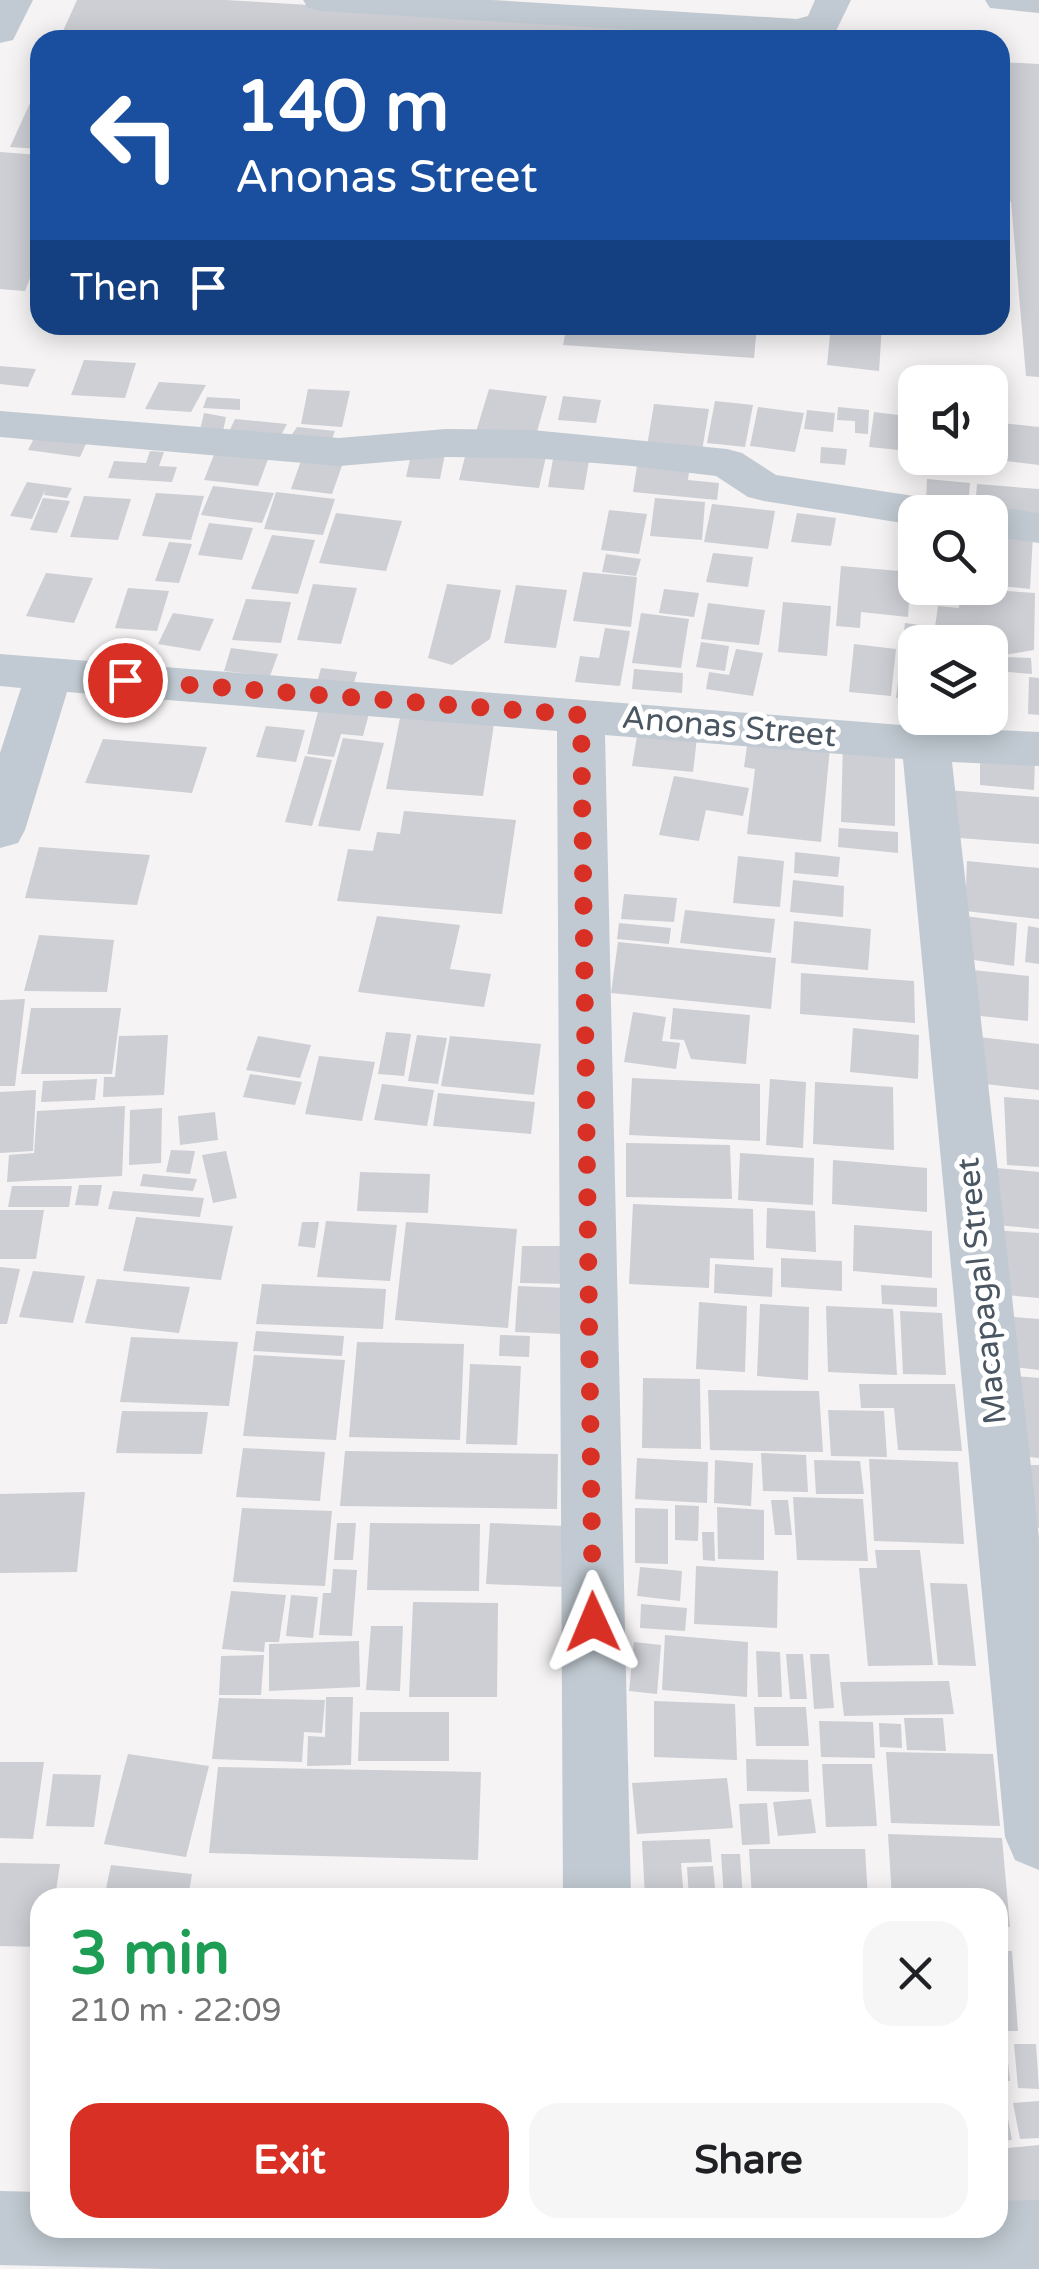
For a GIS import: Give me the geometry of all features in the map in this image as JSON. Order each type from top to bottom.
[{"type":"street","points":[[0,32],[15,0]]},
{"type":"street","points":[[321,0],[799,30],[823,24],[832,0]]},
{"type":"street","points":[[1003,0],[1039,2]]},
{"type":"street","points":[[0,424],[338,452],[446,443],[532,444],[632,452],[727,463],[764,487],[898,508]]},
{"type":"street","points":[[1008,524],[1039,528]]},
{"type":"street","name":"Anonas Street","points":[[0,670],[926,744],[1039,749]]},
{"type":"street","points":[[0,830],[49,674]]},
{"type":"street","points":[[581,715],[597,1888]]},
{"type":"street","name":"Macapagal Street","points":[[926,744],[1039,1837]]},
{"type":"street","points":[[0,2228],[30,2228]]},
{"type":"street","points":[[1008,2237],[1039,2237]]},
{"type":"building","points":[[77,0],[225,0],[732,30],[64,30]]},
{"type":"building","points":[[1010,63],[1039,64],[1039,377],[1026,376],[1011,202]]},
{"type":"building","points":[[30,103],[30,148],[10,147]]},
{"type":"building","points":[[0,152],[30,154],[30,278],[25,291],[0,289]]},
{"type":"building","points":[[565,335],[756,335],[754,358],[563,345]]},
{"type":"building","points":[[830,335],[881,335],[879,371],[827,365]]},
{"type":"building","points":[[84,360],[136,363],[125,398],[71,395]]},
{"type":"building","points":[[0,366],[36,369],[28,387],[0,384]]},
{"type":"building","points":[[159,382],[206,385],[191,412],[145,409]]},
{"type":"building","points":[[308,389],[350,391],[342,427],[301,424]]},
{"type":"building","points":[[489,389],[547,396],[535,439],[476,432]]},
{"type":"building","points":[[563,396],[601,400],[596,423],[558,420]]},
{"type":"building","points":[[207,397],[240,399],[240,410],[203,408]]},
{"type":"building","points":[[715,401],[753,405],[745,447],[707,443]]},
{"type":"building","points":[[654,404],[709,409],[701,457],[646,452]]},
{"type":"building","points":[[758,407],[804,413],[795,452],[750,446]]},
{"type":"building","points":[[838,407],[869,410],[868,434],[855,433],[855,421],[837,420]]},
{"type":"building","points":[[807,410],[835,413],[833,432],[804,429]]},
{"type":"building","points":[[874,412],[898,415],[898,450],[869,447]]},
{"type":"building","points":[[204,413],[226,417],[222,436],[199,434]]},
{"type":"building","points":[[235,419],[287,424],[279,439],[227,436]]},
{"type":"building","points":[[1008,424],[1039,427],[1039,465],[1008,461]]},
{"type":"building","points":[[297,427],[335,431],[329,446],[288,440]]},
{"type":"building","points":[[39,428],[90,435],[80,457],[28,450]]},
{"type":"building","points":[[468,445],[547,452],[539,488],[459,480]]},
{"type":"building","points":[[413,446],[446,449],[440,479],[406,477]]},
{"type":"building","points":[[217,447],[270,454],[258,486],[204,480]]},
{"type":"building","points":[[821,447],[847,449],[845,465],[820,463]]},
{"type":"building","points":[[150,451],[164,452],[159,466],[177,467],[172,482],[108,478],[114,461],[146,463]]},
{"type":"building","points":[[554,453],[590,455],[584,490],[548,487]]},
{"type":"building","points":[[303,455],[344,460],[332,494],[291,489]]},
{"type":"building","points":[[638,459],[690,463],[688,480],[719,483],[717,500],[633,492]]},
{"type":"building","points":[[927,479],[970,483],[969,495],[926,495]]},
{"type":"building","points":[[27,482],[72,488],[67,498],[44,495],[45,490],[32,519],[10,516]]},
{"type":"building","points":[[977,484],[1039,489],[1039,523],[1008,520],[1008,495],[976,495]]},
{"type":"building","points":[[213,486],[274,493],[262,523],[201,515]]},
{"type":"building","points":[[276,492],[335,499],[323,535],[264,529]]},
{"type":"building","points":[[156,493],[204,496],[191,540],[142,536]]},
{"type":"building","points":[[84,496],[131,499],[118,540],[70,537]]},
{"type":"building","points":[[43,498],[70,501],[57,533],[30,530]]},
{"type":"building","points":[[655,498],[705,502],[702,540],[650,536]]},
{"type":"building","points":[[712,504],[775,511],[768,549],[704,542]]},
{"type":"building","points":[[609,510],[647,514],[639,554],[601,550]]},
{"type":"building","points":[[336,513],[402,521],[386,571],[319,563]]},
{"type":"building","points":[[797,513],[836,518],[831,546],[791,542]]},
{"type":"building","points":[[209,523],[253,528],[242,560],[198,555]]},
{"type":"building","points":[[1008,532],[1033,535],[1030,589],[1008,587]]},
{"type":"building","points":[[272,535],[315,540],[298,594],[251,589]]},
{"type":"building","points":[[169,542],[192,544],[179,583],[155,581]]},
{"type":"building","points":[[713,553],[753,557],[748,587],[706,582]]},
{"type":"building","points":[[606,554],[641,559],[636,576],[602,572]]},
{"type":"building","points":[[841,566],[898,571],[898,605],[909,605],[908,617],[861,612],[860,628],[836,626]]},
{"type":"building","points":[[583,572],[637,577],[631,627],[573,621]]},
{"type":"building","points":[[46,573],[93,578],[74,623],[26,616]]},
{"type":"building","points":[[313,584],[357,588],[341,644],[297,640]]},
{"type":"building","points":[[447,584],[501,590],[490,639],[452,665],[428,658]]},
{"type":"building","points":[[516,585],[567,590],[556,648],[504,643]]},
{"type":"building","points":[[128,588],[169,591],[157,631],[115,628]]},
{"type":"building","points":[[664,589],[699,593],[694,617],[659,613]]},
{"type":"building","points":[[1008,591],[1035,593],[1034,650],[1008,654],[1008,625],[935,625],[938,606],[1008,605]]},
{"type":"building","points":[[246,599],[291,602],[281,643],[232,640]]},
{"type":"building","points":[[783,602],[831,606],[827,656],[778,652]]},
{"type":"building","points":[[708,603],[765,610],[759,645],[701,639]]},
{"type":"building","points":[[173,613],[214,619],[200,651],[158,644]]},
{"type":"building","points":[[641,613],[689,619],[681,668],[632,663]]},
{"type":"building","points":[[605,628],[630,631],[620,686],[575,682],[580,656],[599,658]]},
{"type":"building","points":[[701,642],[729,646],[725,671],[696,667]]},
{"type":"building","points":[[854,644],[896,649],[891,696],[849,692]]},
{"type":"building","points":[[231,648],[278,654],[270,676],[224,671]]},
{"type":"building","points":[[736,649],[763,653],[753,696],[706,689],[709,672],[729,675]]},
{"type":"building","points":[[1008,657],[1031,658],[1032,674],[1008,672]]},
{"type":"building","points":[[321,668],[357,672],[351,693],[315,690]]},
{"type":"building","points":[[634,669],[683,673],[682,693],[632,689]]},
{"type":"building","points":[[1029,677],[1039,678],[1039,715],[1028,714]]},
{"type":"building","points":[[321,700],[371,706],[363,736],[341,734],[334,757],[307,754]]},
{"type":"building","points":[[400,718],[494,724],[483,796],[386,789]]},
{"type":"building","points":[[639,724],[698,729],[693,772],[632,766]]},
{"type":"building","points":[[266,726],[305,730],[296,762],[256,757]]},
{"type":"building","points":[[343,738],[384,743],[360,831],[318,826]]},
{"type":"building","points":[[103,739],[207,747],[192,793],[85,783]]},
{"type":"building","points":[[748,739],[830,748],[821,842],[747,834],[755,769],[744,767]]},
{"type":"building","points":[[843,741],[895,744],[895,826],[841,822]]},
{"type":"building","points":[[980,753],[1035,758],[1034,790],[980,785]]},
{"type":"building","points":[[305,756],[332,760],[312,826],[285,822]]},
{"type":"building","points":[[674,776],[749,788],[743,816],[706,810],[699,841],[659,835]]},
{"type":"building","points":[[947,790],[1039,797],[1039,844],[947,837]]},
{"type":"building","points":[[404,811],[516,820],[502,914],[337,901],[348,849],[373,851],[377,832],[400,834]]},
{"type":"building","points":[[839,828],[898,832],[898,853],[838,847]]},
{"type":"building","points":[[39,847],[150,855],[137,905],[25,898]]},
{"type":"building","points":[[795,852],[840,857],[838,877],[794,873]]},
{"type":"building","points":[[738,856],[784,861],[780,907],[733,903]]},
{"type":"building","points":[[967,861],[1039,868],[1039,919],[965,911]]},
{"type":"building","points":[[793,880],[844,886],[843,917],[790,912]]},
{"type":"building","points":[[624,894],[677,898],[674,922],[621,919]]},
{"type":"building","points":[[685,910],[775,919],[771,953],[680,943]]},
{"type":"building","points":[[958,915],[1017,923],[1014,966],[954,957]]},
{"type":"building","points":[[377,916],[460,925],[450,969],[491,974],[484,1007],[358,992]]},
{"type":"building","points":[[794,921],[871,929],[868,970],[791,963]]},
{"type":"building","points":[[619,923],[671,928],[669,944],[617,939]]},
{"type":"building","points":[[1028,926],[1039,928],[1039,964],[1025,962]]},
{"type":"building","points":[[39,935],[114,940],[107,992],[24,991]]},
{"type":"building","points":[[618,942],[776,958],[771,1009],[611,993]]},
{"type":"building","points":[[972,970],[1029,976],[1028,1021],[971,1015]]},
{"type":"building","points":[[801,973],[914,981],[915,1023],[800,1014]]},
{"type":"building","points":[[25,999],[15,1086],[0,1086],[0,1000]]},
{"type":"building","points":[[31,1008],[121,1008],[112,1074],[21,1074]]},
{"type":"building","points":[[673,1008],[750,1015],[746,1064],[691,1059],[684,1040],[670,1039]]},
{"type":"building","points":[[633,1012],[666,1017],[662,1041],[680,1043],[676,1069],[624,1062]]},
{"type":"building","points":[[853,1028],[919,1035],[918,1079],[850,1072]]},
{"type":"building","points":[[386,1032],[411,1034],[404,1076],[378,1074]]},
{"type":"building","points":[[168,1035],[164,1095],[103,1097],[104,1077],[115,1077],[119,1036]]},
{"type":"building","points":[[417,1035],[447,1038],[438,1084],[408,1081]]},
{"type":"building","points":[[258,1036],[311,1045],[300,1078],[246,1070]]},
{"type":"building","points":[[450,1036],[541,1044],[534,1095],[441,1086]]},
{"type":"building","points":[[979,1037],[1039,1044],[1039,1090],[976,1083]]},
{"type":"building","points":[[319,1056],[375,1062],[362,1121],[305,1114]]},
{"type":"building","points":[[250,1074],[302,1082],[295,1105],[243,1097]]},
{"type":"building","points":[[632,1078],[760,1084],[760,1141],[629,1135]]},
{"type":"building","points":[[97,1079],[95,1100],[41,1102],[43,1081]]},
{"type":"building","points":[[770,1079],[806,1082],[803,1148],[766,1145]]},
{"type":"building","points":[[815,1082],[893,1087],[894,1150],[813,1144]]},
{"type":"building","points":[[382,1084],[434,1090],[427,1126],[374,1120]]},
{"type":"building","points":[[36,1090],[33,1151],[0,1153],[0,1092]]},
{"type":"building","points":[[438,1093],[535,1102],[531,1134],[433,1126]]},
{"type":"building","points":[[1004,1097],[1039,1100],[1039,1167],[1007,1165]]},
{"type":"building","points":[[125,1106],[122,1176],[7,1182],[9,1155],[34,1153],[37,1111]]},
{"type":"building","points":[[162,1108],[161,1163],[129,1165],[130,1110]]},
{"type":"building","points":[[215,1112],[218,1140],[180,1145],[178,1116]]},
{"type":"building","points":[[626,1143],[730,1145],[732,1199],[626,1197]]},
{"type":"building","points":[[171,1150],[195,1151],[190,1174],[166,1172]]},
{"type":"building","points":[[226,1151],[237,1198],[213,1203],[202,1155]]},
{"type":"building","points":[[740,1153],[814,1158],[813,1205],[738,1200]]},
{"type":"building","points":[[833,1160],[927,1168],[927,1212],[832,1204]]},
{"type":"building","points":[[985,1167],[1039,1172],[1039,1229],[986,1224]]},
{"type":"building","points":[[360,1172],[430,1174],[428,1213],[357,1211]]},
{"type":"building","points":[[143,1174],[197,1179],[193,1191],[140,1186]]},
{"type":"building","points":[[79,1185],[102,1185],[98,1206],[75,1205]]},
{"type":"building","points":[[12,1186],[72,1186],[69,1207],[8,1207]]},
{"type":"building","points":[[113,1191],[204,1198],[200,1217],[108,1209]]},
{"type":"building","points":[[633,1204],[753,1209],[754,1260],[710,1258],[709,1288],[629,1284]]},
{"type":"building","points":[[767,1208],[815,1211],[816,1252],[766,1248]]},
{"type":"building","points":[[0,1210],[44,1210],[36,1259],[0,1259]]},
{"type":"building","points":[[136,1217],[233,1226],[221,1280],[123,1271]]},
{"type":"building","points":[[326,1221],[397,1225],[390,1281],[317,1277]]},
{"type":"building","points":[[302,1222],[319,1222],[315,1248],[298,1246]]},
{"type":"building","points":[[406,1222],[517,1229],[508,1328],[395,1320]]},
{"type":"building","points":[[854,1225],[932,1231],[932,1278],[853,1271]]},
{"type":"building","points":[[993,1230],[1039,1233],[1039,1298],[995,1294]]},
{"type":"building","points":[[522,1246],[570,1246],[570,1284],[520,1283]]},
{"type":"building","points":[[781,1258],[842,1261],[842,1291],[781,1287]]},
{"type":"building","points":[[715,1264],[773,1268],[772,1297],[714,1293]]},
{"type":"building","points":[[0,1267],[20,1269],[7,1324],[0,1324]]},
{"type":"building","points":[[33,1271],[85,1276],[73,1323],[19,1317]]},
{"type":"building","points":[[97,1279],[190,1287],[179,1333],[85,1323]]},
{"type":"building","points":[[262,1284],[386,1289],[383,1329],[256,1324]]},
{"type":"building","points":[[881,1285],[937,1288],[937,1307],[882,1304]]},
{"type":"building","points":[[518,1286],[567,1288],[563,1334],[515,1332]]},
{"type":"building","points":[[699,1302],[747,1306],[745,1372],[696,1369]]},
{"type":"building","points":[[760,1304],[809,1307],[808,1380],[757,1376]]},
{"type":"building","points":[[826,1306],[893,1309],[897,1375],[828,1372]]},
{"type":"building","points":[[900,1311],[942,1313],[946,1375],[903,1374]]},
{"type":"building","points":[[1014,1317],[1039,1319],[1039,1370],[1015,1367]]},
{"type":"building","points":[[256,1331],[344,1336],[342,1356],[253,1351]]},
{"type":"building","points":[[500,1335],[530,1336],[529,1357],[499,1356]]},
{"type":"building","points":[[131,1337],[238,1342],[229,1406],[120,1402]]},
{"type":"building","points":[[357,1342],[464,1344],[460,1440],[349,1437]]},
{"type":"building","points":[[254,1355],[345,1360],[336,1440],[243,1436]]},
{"type":"building","points":[[470,1364],[521,1366],[517,1445],[466,1444]]},
{"type":"building","points":[[1016,1376],[1039,1378],[1039,1458],[1019,1456]]},
{"type":"building","points":[[643,1378],[700,1379],[701,1449],[642,1448]]},
{"type":"building","points":[[859,1384],[955,1384],[962,1451],[898,1450],[894,1408],[861,1408]]},
{"type":"building","points":[[708,1390],[819,1391],[823,1452],[710,1450]]},
{"type":"building","points":[[828,1410],[884,1411],[887,1457],[831,1456]]},
{"type":"building","points":[[122,1411],[208,1412],[202,1454],[116,1453]]},
{"type":"building","points":[[243,1448],[325,1452],[320,1501],[236,1497]]},
{"type":"building","points":[[345,1451],[558,1454],[557,1509],[340,1506]]},
{"type":"building","points":[[761,1453],[806,1455],[808,1492],[763,1491]]},
{"type":"building","points":[[637,1458],[708,1462],[707,1503],[635,1499]]},
{"type":"building","points":[[869,1459],[958,1462],[964,1544],[874,1541]]},
{"type":"building","points":[[715,1460],[753,1463],[751,1506],[714,1503]]},
{"type":"building","points":[[814,1460],[860,1461],[864,1494],[816,1494]]},
{"type":"building","points":[[1028,1465],[1039,1465],[1039,1528],[1033,1528]]},
{"type":"building","points":[[85,1492],[77,1572],[0,1573],[0,1494]]},
{"type":"building","points":[[793,1497],[863,1499],[868,1561],[797,1560]]},
{"type":"building","points":[[771,1500],[788,1500],[792,1535],[775,1535]]},
{"type":"building","points":[[675,1505],[699,1506],[698,1541],[675,1540]]},
{"type":"building","points":[[717,1507],[764,1510],[764,1560],[718,1559]]},
{"type":"building","points":[[242,1508],[332,1511],[325,1586],[233,1582]]},
{"type":"building","points":[[635,1508],[668,1509],[668,1564],[635,1563]]},
{"type":"building","points":[[337,1523],[356,1523],[353,1560],[334,1560]]},
{"type":"building","points":[[370,1523],[480,1524],[479,1591],[367,1590]]},
{"type":"building","points":[[490,1523],[567,1526],[564,1587],[486,1584]]},
{"type":"building","points":[[702,1532],[714,1532],[715,1561],[703,1560]]},
{"type":"building","points":[[875,1550],[920,1550],[933,1665],[868,1666],[859,1568],[877,1568]]},
{"type":"building","points":[[696,1566],[778,1571],[777,1628],[694,1624]]},
{"type":"building","points":[[640,1567],[682,1571],[680,1601],[637,1596]]},
{"type":"building","points":[[333,1569],[357,1570],[352,1636],[319,1635],[323,1593],[331,1593]]},
{"type":"building","points":[[930,1583],[967,1584],[976,1666],[938,1665]]},
{"type":"building","points":[[231,1591],[286,1595],[279,1642],[265,1642],[264,1652],[222,1649]]},
{"type":"building","points":[[291,1595],[318,1597],[313,1638],[286,1636]]},
{"type":"building","points":[[413,1602],[498,1603],[497,1697],[409,1697]]},
{"type":"building","points":[[641,1604],[687,1608],[685,1631],[640,1628]]},
{"type":"building","points":[[371,1626],[403,1626],[400,1691],[366,1690]]},
{"type":"building","points":[[665,1635],[748,1642],[747,1697],[662,1690]]},
{"type":"building","points":[[359,1641],[360,1687],[269,1691],[269,1644]]},
{"type":"building","points":[[634,1642],[661,1645],[657,1694],[629,1691]]},
{"type":"building","points":[[756,1651],[780,1652],[782,1697],[758,1697]]},
{"type":"building","points":[[786,1654],[803,1654],[807,1699],[790,1699]]},
{"type":"building","points":[[810,1654],[829,1654],[834,1708],[814,1709]]},
{"type":"building","points":[[264,1655],[261,1695],[219,1695],[221,1656]]},
{"type":"building","points":[[949,1681],[954,1714],[844,1716],[840,1682]]},
{"type":"building","points":[[326,1697],[353,1697],[351,1765],[307,1766],[308,1736],[325,1737]]},
{"type":"building","points":[[219,1698],[325,1700],[322,1733],[304,1732],[302,1762],[212,1759]]},
{"type":"building","points":[[654,1701],[735,1704],[737,1760],[654,1757]]},
{"type":"building","points":[[754,1707],[806,1707],[809,1746],[756,1746]]},
{"type":"building","points":[[360,1712],[449,1712],[449,1761],[358,1761]]},
{"type":"building","points":[[904,1718],[943,1718],[946,1751],[907,1750]]},
{"type":"building","points":[[819,1721],[873,1722],[875,1758],[821,1757]]},
{"type":"building","points":[[879,1723],[901,1724],[902,1748],[880,1747]]},
{"type":"building","points":[[886,1752],[993,1754],[1000,1826],[891,1823]]},
{"type":"building","points":[[128,1754],[209,1766],[186,1857],[104,1844]]},
{"type":"building","points":[[746,1759],[808,1760],[809,1792],[747,1791]]},
{"type":"building","points":[[0,1762],[44,1762],[33,1839],[0,1838]]},
{"type":"building","points":[[822,1764],[872,1764],[877,1826],[826,1827]]},
{"type":"building","points":[[218,1767],[481,1772],[478,1860],[209,1853]]},
{"type":"building","points":[[53,1774],[101,1775],[94,1827],[46,1826]]},
{"type":"building","points":[[727,1778],[733,1828],[637,1834],[632,1783]]},
{"type":"building","points":[[811,1799],[816,1833],[778,1836],[773,1802]]},
{"type":"building","points":[[767,1803],[770,1844],[742,1845],[739,1804]]},
{"type":"building","points":[[888,1834],[1002,1838],[1006,1888],[891,1888]]},
{"type":"building","points":[[710,1839],[712,1862],[681,1863],[683,1888],[644,1888],[642,1841]]},
{"type":"building","points":[[749,1849],[865,1849],[867,1888],[751,1888]]},
{"type":"building","points":[[721,1854],[740,1854],[742,1888],[723,1888]]},
{"type":"building","points":[[0,1863],[60,1864],[56,1888],[30,1888],[30,1947],[0,1946]]},
{"type":"building","points":[[111,1865],[192,1874],[190,1888],[106,1888]]},
{"type":"building","points":[[713,1866],[715,1888],[688,1888],[687,1867]]},
{"type":"building","points":[[1008,1951],[1012,1951],[1018,2031],[1008,2031]]},
{"type":"building","points":[[1014,2044],[1036,2044],[1039,2089],[1018,2088]]},
{"type":"building","points":[[1039,2101],[1039,2138],[1020,2139],[1013,2103]]},
{"type":"building","points":[[1039,2145],[1039,2203],[1008,2206],[1008,2148]]},
{"type":"route","points":[[125,680],[581,715],[593,1622]]}]
